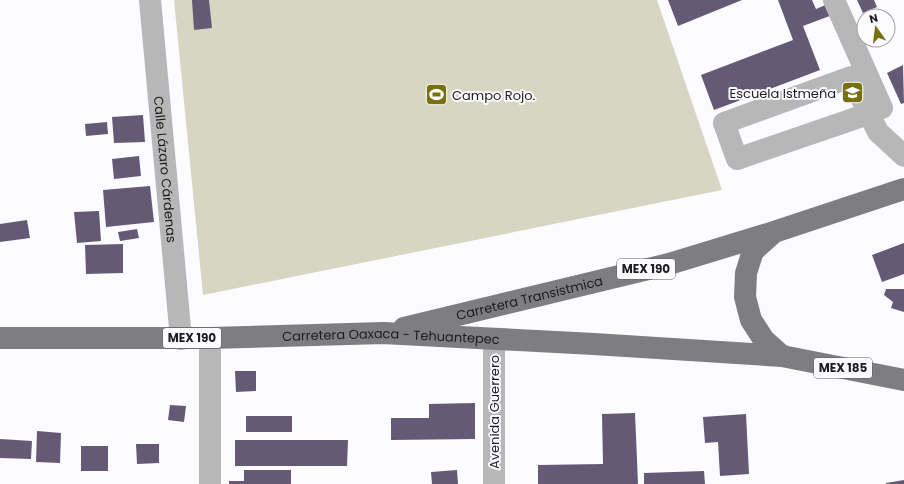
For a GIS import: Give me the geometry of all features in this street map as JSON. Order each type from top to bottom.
[{"type":"main road","name":"Carretera Transistmica","points":[[383,333],[669,264],[774,232],[904,189]]},
{"type":"main road","name":"MEX 190","points":[[774,232],[753,251],[746,273],[745,297],[751,320],[764,340],[782,356]]},
{"type":"main road","name":"Carretera Oaxaca - Tehuantepec","points":[[0,338],[210,338],[383,333],[782,356]]},
{"type":"main road","name":"MEX 185","points":[[782,356],[904,380]]},
{"type":"street","name":"Calle Lázaro Cárdenas","points":[[150,0],[181,338]]},
{"type":"street","points":[[834,0],[904,157]]},
{"type":"street","points":[[868,114],[737,159],[724,123],[851,77],[878,132],[904,157]]},
{"type":"street","points":[[210,338],[210,484]]},
{"type":"street","name":"Avenida Guerrero","points":[[494,339],[494,484]]},
{"type":"green space","name":"Campo Rojo.","points":[[174,0],[657,0],[722,190],[203,295]]},
{"type":"building","points":[[192,0],[209,0],[212,28],[194,30]]},
{"type":"building","points":[[668,0],[742,0],[678,26]]},
{"type":"building","points":[[778,0],[812,0],[816,9],[830,3],[835,14],[803,26],[820,70],[714,110],[701,75],[793,40]]},
{"type":"building","points":[[857,0],[874,0],[877,7],[875,8],[861,8]]},
{"type":"building","points":[[903,65],[904,103],[901,104],[887,73]]},
{"type":"building","points":[[143,115],[145,142],[114,143],[112,117]]},
{"type":"building","points":[[107,122],[108,134],[86,136],[85,124]]},
{"type":"building","points":[[139,156],[141,176],[114,179],[112,159]]},
{"type":"building","points":[[150,186],[154,222],[106,227],[103,190]]},
{"type":"building","points":[[99,211],[101,241],[77,243],[74,212]]},
{"type":"building","points":[[27,220],[30,238],[0,242],[0,224]]},
{"type":"building","points":[[137,229],[139,238],[120,241],[118,232]]},
{"type":"building","points":[[904,243],[904,274],[882,282],[872,255]]},
{"type":"building","points":[[123,244],[123,273],[86,274],[85,245]]},
{"type":"building","points":[[886,289],[904,289],[904,312],[891,308],[893,302],[884,295]]},
{"type":"building","points":[[235,371],[256,371],[256,391],[236,392]]},
{"type":"building","points":[[475,403],[475,439],[391,440],[391,418],[429,418],[429,404]]},
{"type":"building","points":[[170,405],[186,406],[184,422],[168,420]]},
{"type":"building","points":[[635,413],[638,484],[538,484],[538,465],[603,464],[602,414]]},
{"type":"building","points":[[746,414],[749,474],[720,476],[718,442],[705,443],[703,417]]},
{"type":"building","points":[[246,416],[292,416],[292,432],[246,432]]},
{"type":"building","points":[[37,431],[61,433],[60,463],[36,462]]},
{"type":"building","points":[[0,439],[32,441],[31,459],[0,458]]},
{"type":"building","points":[[235,440],[348,440],[347,466],[235,466]]},
{"type":"building","points":[[136,444],[159,444],[159,463],[137,464]]},
{"type":"building","points":[[81,446],[108,446],[108,471],[81,471]]},
{"type":"building","points":[[244,470],[291,470],[291,484],[229,484],[229,481],[244,481]]},
{"type":"building","points":[[457,470],[458,484],[432,484],[431,472]]},
{"type":"building","points":[[704,471],[705,484],[644,484],[644,473]]},
{"type":"building","points":[[904,480],[904,484],[886,484],[886,483]]},
{"type":"place","name":"Escuela Istmeña","points":[[852,93]]},
{"type":"place","name":"Campo Rojo.","points":[[437,95]]}]
